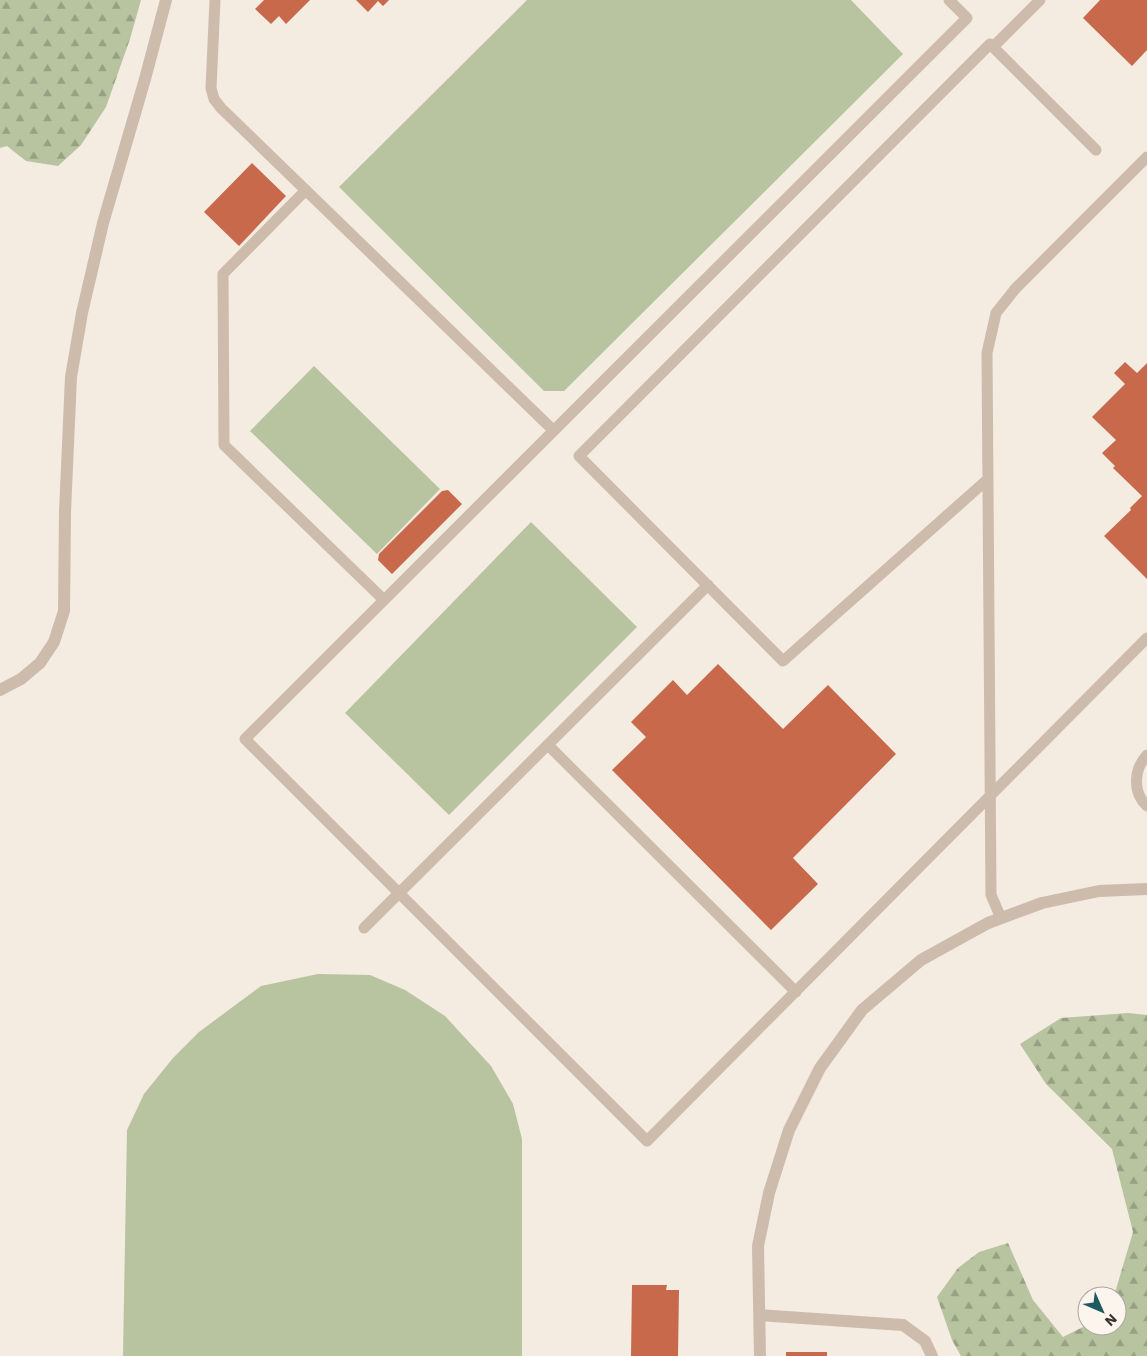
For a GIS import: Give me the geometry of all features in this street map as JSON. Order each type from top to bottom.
[{"type":"street","points":[[0,690],[21,679],[40,663],[54,642],[64,611],[65,512],[71,377],[82,313],[103,224],[166,0]]},
{"type":"street","points":[[760,1356],[758,1246],[769,1193],[788,1130],[820,1068],[862,1010],[921,960],[988,923],[1042,903],[1099,891],[1147,889]]},
{"type":"street","points":[[760,1315],[903,1325],[926,1341],[932,1356]]},
{"type":"lane","points":[[215,0],[211,88],[214,98],[221,108],[554,430]]},
{"type":"lane","points":[[949,0],[967,18],[246,740],[648,1141],[1147,638]]},
{"type":"lane","points":[[993,47],[1040,0]]},
{"type":"lane","points":[[988,479],[783,661],[579,456],[990,44],[1096,150]]},
{"type":"lane","points":[[1001,918],[990,895],[987,353],[996,313],[1016,288],[1147,157]]},
{"type":"lane","points":[[306,190],[223,274],[224,445],[384,600]]},
{"type":"lane","points":[[364,928],[708,585]]},
{"type":"lane","points":[[548,745],[796,992]]},
{"type":"lane","points":[[1147,755],[1138,769],[1136,782],[1138,792],[1147,806]]},
{"type":"green space","points":[[0,0],[141,0],[130,39],[106,107],[81,145],[58,166],[26,161],[7,146],[0,148]]},
{"type":"green space","points":[[527,0],[851,0],[903,54],[564,391],[544,391],[339,187]]},
{"type":"green space","points":[[314,366],[440,489],[377,554],[250,431]]},
{"type":"green space","points":[[531,522],[637,627],[449,815],[345,713]]},
{"type":"green space","points":[[318,974],[370,975],[405,990],[445,1016],[491,1066],[513,1104],[522,1139],[522,1356],[123,1356],[127,1130],[144,1094],[173,1058],[199,1032],[261,986]]},
{"type":"green space","points":[[1128,1013],[1147,1015],[1147,1356],[961,1356],[952,1340],[937,1297],[958,1268],[979,1252],[1008,1243],[1033,1300],[1063,1337],[1077,1330],[1077,1336],[1127,1336],[1127,1286],[1117,1286],[1133,1232],[1112,1149],[1046,1084],[1020,1044],[1061,1018]]},
{"type":"building","points":[[264,0],[310,0],[286,24],[279,16],[271,24],[255,9]]},
{"type":"building","points":[[356,0],[389,0],[383,6],[378,1],[368,12]]},
{"type":"building","points":[[1100,0],[1147,0],[1147,50],[1132,66],[1083,18]]},
{"type":"building","points":[[252,163],[286,196],[239,246],[204,212]]},
{"type":"building","points":[[1125,362],[1137,373],[1147,363],[1147,579],[1104,536],[1131,510],[1130,508],[1142,496],[1113,468],[1115,466],[1102,453],[1116,440],[1092,417],[1125,384],[1114,373]]},
{"type":"building","points":[[448,490],[462,504],[392,574],[378,560],[379,554],[442,491]]},
{"type":"building","points":[[718,664],[783,729],[828,685],[896,754],[793,858],[818,884],[771,930],[612,770],[646,737],[631,722],[673,680],[687,695]]},
{"type":"building","points":[[632,1285],[667,1285],[666,1290],[679,1290],[678,1356],[631,1356]]},
{"type":"building","points":[[786,1352],[827,1352],[827,1356],[786,1356]]}]
